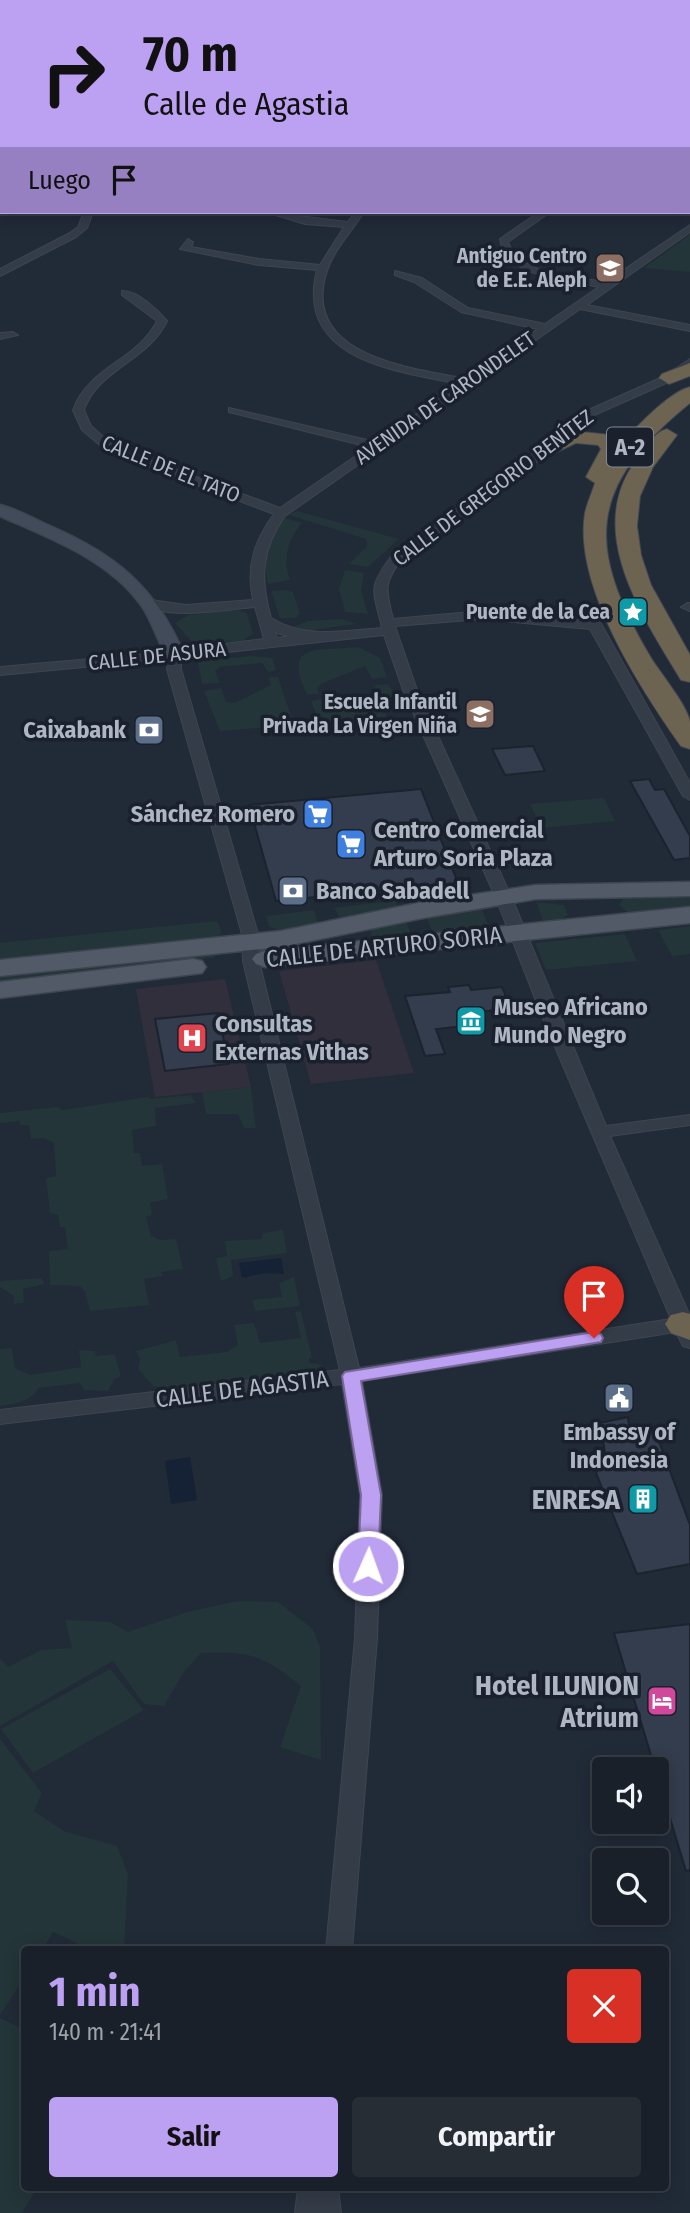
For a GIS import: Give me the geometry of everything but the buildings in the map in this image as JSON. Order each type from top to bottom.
[{"type":"highway","points":[[669,378],[690,369]]},
{"type":"highway","name":"A-2","points":[[690,393],[634,441],[617,463],[604,483],[593,519],[595,554],[601,578],[627,631],[690,741]]},
{"type":"highway","name":"A-2","points":[[690,414],[657,446],[632,484],[624,523],[626,548],[648,606],[690,675]]},
{"type":"highway","points":[[542,453],[567,438],[580,436],[599,437],[611,445],[590,494],[593,519]]},
{"type":"highway","points":[[626,548],[638,523],[649,484],[661,467],[684,448]]},
{"type":"main road","points":[[617,889],[609,906],[627,922]]},
{"type":"main road","name":"CALLE DE ARTURO SORIA","points":[[0,990],[250,952],[343,928],[502,896],[556,891],[690,889]]},
{"type":"main road","points":[[556,891],[577,903],[581,914],[568,928]]},
{"type":"main road","name":"CALLE DE ARTURO SORIA","points":[[0,968],[250,952],[365,948],[690,915]]},
{"type":"main road","points":[[343,928],[360,934],[364,938],[365,948]]},
{"type":"street","points":[[0,273],[73,235],[82,228],[87,214]]},
{"type":"street","points":[[279,214],[305,221],[351,225]]},
{"type":"street","points":[[359,214],[323,268],[317,300],[319,313],[343,346],[378,362],[468,383]]},
{"type":"street","points":[[542,214],[503,241],[503,251],[508,257],[541,272],[608,285]]},
{"type":"street","name":"AVENIDA DE CARONDELET","points":[[272,644],[260,603],[256,554],[264,536],[281,513],[690,228]]},
{"type":"street","points":[[188,242],[186,249],[259,262],[323,268]]},
{"type":"street","points":[[398,273],[418,280],[465,310],[547,328]]},
{"type":"street","name":"CALLE DE EL TATO","points":[[126,293],[156,314],[162,321],[161,328],[140,350],[97,379],[85,393],[80,411],[89,434],[111,449],[281,513]]},
{"type":"street","points":[[578,306],[690,328]]},
{"type":"street","points":[[0,336],[13,335]]},
{"type":"street","name":"CALLE DE GREGORIO BENÍTEZ","points":[[502,896],[410,690],[388,627],[380,590],[382,578],[391,564],[596,410],[669,378],[690,362]]},
{"type":"street","points":[[233,410],[376,445]]},
{"type":"street","points":[[0,510],[95,554],[120,572],[155,611],[175,654],[174,669],[243,910],[250,952],[351,1376],[371,1495],[366,1638],[339,1946]]},
{"type":"street","points":[[155,611],[260,603]]},
{"type":"street","name":"CALLE DE ASURA","points":[[0,671],[272,644],[482,615],[579,622],[596,627],[690,796]]},
{"type":"street","name":"CALLE DE ASURA","points":[[265,620],[281,630],[313,637]]},
{"type":"street","name":"CALLE DE ARTURO SORIA","points":[[502,896],[517,934]]},
{"type":"street","points":[[517,934],[599,1132],[688,1329]]},
{"type":"street","points":[[599,1132],[690,1120]]},
{"type":"street","name":"CALLE DE AGASTIA","points":[[0,1417],[351,1376],[688,1329]]},
{"type":"street","points":[[309,2213],[311,2191]]},
{"type":"street","points":[[325,2191],[327,2213]]},
{"type":"shaded area","points":[[690,234],[690,272],[644,268],[685,238]]},
{"type":"shaded area","points":[[297,511],[399,539],[368,567],[349,564],[367,546],[366,539],[289,515]]},
{"type":"shaded area","points":[[285,518],[302,523],[288,550],[290,580],[268,584],[268,549]]},
{"type":"shaded area","points":[[345,570],[364,573],[361,591],[368,614],[345,612],[339,589]]},
{"type":"shaded area","points":[[271,591],[293,592],[300,614],[295,618],[280,618]]},
{"type":"shaded area","points":[[237,610],[247,613],[253,634],[242,641],[194,644],[175,623],[188,615]]},
{"type":"shaded area","points":[[342,619],[356,624],[306,631],[293,627],[308,621]]},
{"type":"shaded area","points":[[358,647],[380,658],[387,677],[372,679],[365,666],[321,684],[317,688],[319,694],[307,694],[298,665],[301,657],[317,650]]},
{"type":"shaded area","points":[[251,656],[272,658],[276,670],[268,672],[262,663],[219,667],[215,671],[220,683],[202,684],[198,661]]},
{"type":"shaded area","points":[[269,677],[278,677],[294,725],[220,731],[204,691],[221,688],[226,702],[235,703],[271,685]]},
{"type":"shaded area","points":[[388,684],[395,695],[383,703],[386,717],[320,723],[311,701],[322,699],[327,705],[378,701],[381,698],[374,685]]},
{"type":"shaded area","points":[[604,798],[615,821],[541,828],[530,804]]},
{"type":"shaded area","points":[[624,898],[690,898],[690,909],[629,914],[619,905]]},
{"type":"shaded area","points":[[396,900],[397,906],[341,919],[334,908]]},
{"type":"shaded area","points":[[536,902],[564,905],[568,915],[556,923],[544,924]]},
{"type":"shaded area","points":[[481,907],[490,929],[434,935],[426,916]]},
{"type":"shaded area","points":[[314,910],[318,924],[282,931],[269,927],[266,916]]},
{"type":"shaded area","points":[[217,921],[222,933],[217,937],[0,959],[0,943]]},
{"type":"shaded area","points":[[406,921],[412,937],[373,940],[370,929]]},
{"type":"shaded area","points":[[690,926],[690,954],[672,956],[658,930]]},
{"type":"shaded area","points":[[625,934],[637,961],[546,970],[535,943]]},
{"type":"shaded area","points":[[213,953],[216,956],[213,958],[0,984],[0,975]]},
{"type":"shaded area","points":[[376,960],[414,1073],[311,1084],[279,971]]},
{"type":"shaded area","name":"Consultas Externas Vithas","points":[[225,979],[251,1087],[155,1097],[136,989]]},
{"type":"shaded area","points":[[251,1087],[256,1128],[244,1128],[238,1114],[206,1114],[202,1092]]},
{"type":"shaded area","points":[[191,1095],[196,1103],[155,1108],[156,1126],[132,1130],[134,1153],[140,1153],[142,1166],[162,1164],[168,1199],[150,1203],[152,1215],[146,1217],[151,1236],[161,1240],[176,1239],[183,1269],[161,1272],[163,1276],[144,1279],[149,1305],[90,1311],[85,1292],[80,1286],[50,1285],[49,1251],[68,1249],[65,1227],[60,1227],[58,1215],[50,1213],[46,1178],[56,1176],[54,1143],[43,1138],[31,1139],[29,1125],[21,1125],[19,1121],[0,1123],[0,1113],[57,1107],[63,1110],[148,1097]]},
{"type":"shaded area","points":[[283,1230],[287,1253],[231,1260],[233,1276],[221,1281],[216,1258],[227,1256],[225,1241],[262,1239],[263,1233]]},
{"type":"shaded area","points":[[294,1277],[300,1306],[255,1311],[252,1300],[282,1297],[279,1283]]},
{"type":"shaded area","points":[[41,1278],[45,1284],[23,1289],[24,1303],[14,1304],[14,1296],[0,1287],[0,1281]]},
{"type":"shaded area","points":[[301,1311],[312,1358],[309,1358],[309,1363],[320,1364],[323,1374],[196,1389],[154,1387],[138,1369],[140,1359],[136,1351],[176,1340],[180,1357],[227,1352],[238,1345],[234,1325],[254,1323],[260,1343],[301,1338],[295,1312]]},
{"type":"shaded area","points":[[12,1348],[15,1368],[31,1375],[81,1367],[79,1350],[95,1351],[96,1356],[115,1354],[121,1376],[114,1379],[108,1391],[84,1390],[80,1383],[39,1388],[22,1402],[0,1406],[0,1349]]},
{"type":"shaded area","points":[[238,1601],[278,1602],[313,1629],[320,1647],[321,1760],[280,1747],[301,1686],[276,1667],[243,1654],[201,1653],[183,1673],[164,1706],[144,1704],[113,1661],[0,1726],[0,1659],[8,1667],[41,1650],[72,1648],[65,1620],[110,1622],[128,1632],[187,1612]]},
{"type":"shaded area","points":[[110,1669],[144,1710],[33,1773],[1,1729]]},
{"type":"shaded area","points":[[0,1739],[42,1793],[34,1811],[64,1831],[117,1846],[128,1874],[124,1946],[83,1946],[53,1932],[45,1946],[21,1946],[21,1983],[0,2015]]},
{"type":"shaded area","points":[[0,2018],[21,2028],[21,2191],[35,2191],[22,2213],[0,2213]]},
{"type":"water","points":[[281,1258],[284,1274],[264,1273],[242,1278],[239,1263]]},
{"type":"water","points":[[190,1457],[197,1500],[171,1504],[165,1461]]},
{"type":"place","name":"Antiguo Centro de E.E. Aleph","points":[[610,268]]},
{"type":"place","name":"Puente de la Cea","points":[[633,612]]},
{"type":"place","name":"Escuela Infantil Privada La Virgen Niña","points":[[480,714]]},
{"type":"place","name":"Caixabank","points":[[149,730]]},
{"type":"place","name":"Sánchez Romero","points":[[318,814]]},
{"type":"place","name":"Centro Comercial Arturo Soria Plaza","points":[[351,844]]},
{"type":"place","name":"Banco Sabadell","points":[[293,891]]},
{"type":"place","name":"Museo Africano Mundo Negro","points":[[471,1021]]},
{"type":"place","name":"Consultas Externas Vithas","points":[[192,1038]]},
{"type":"place","name":"Embassy of Indonesia","points":[[619,1398]]},
{"type":"place","name":"ENRESA","points":[[643,1499]]},
{"type":"place","name":"Hotel ILUNION Atrium","points":[[662,1701]]},
{"type":"route","points":[[368,1566],[371,1495],[351,1376],[594,1338]]}]
